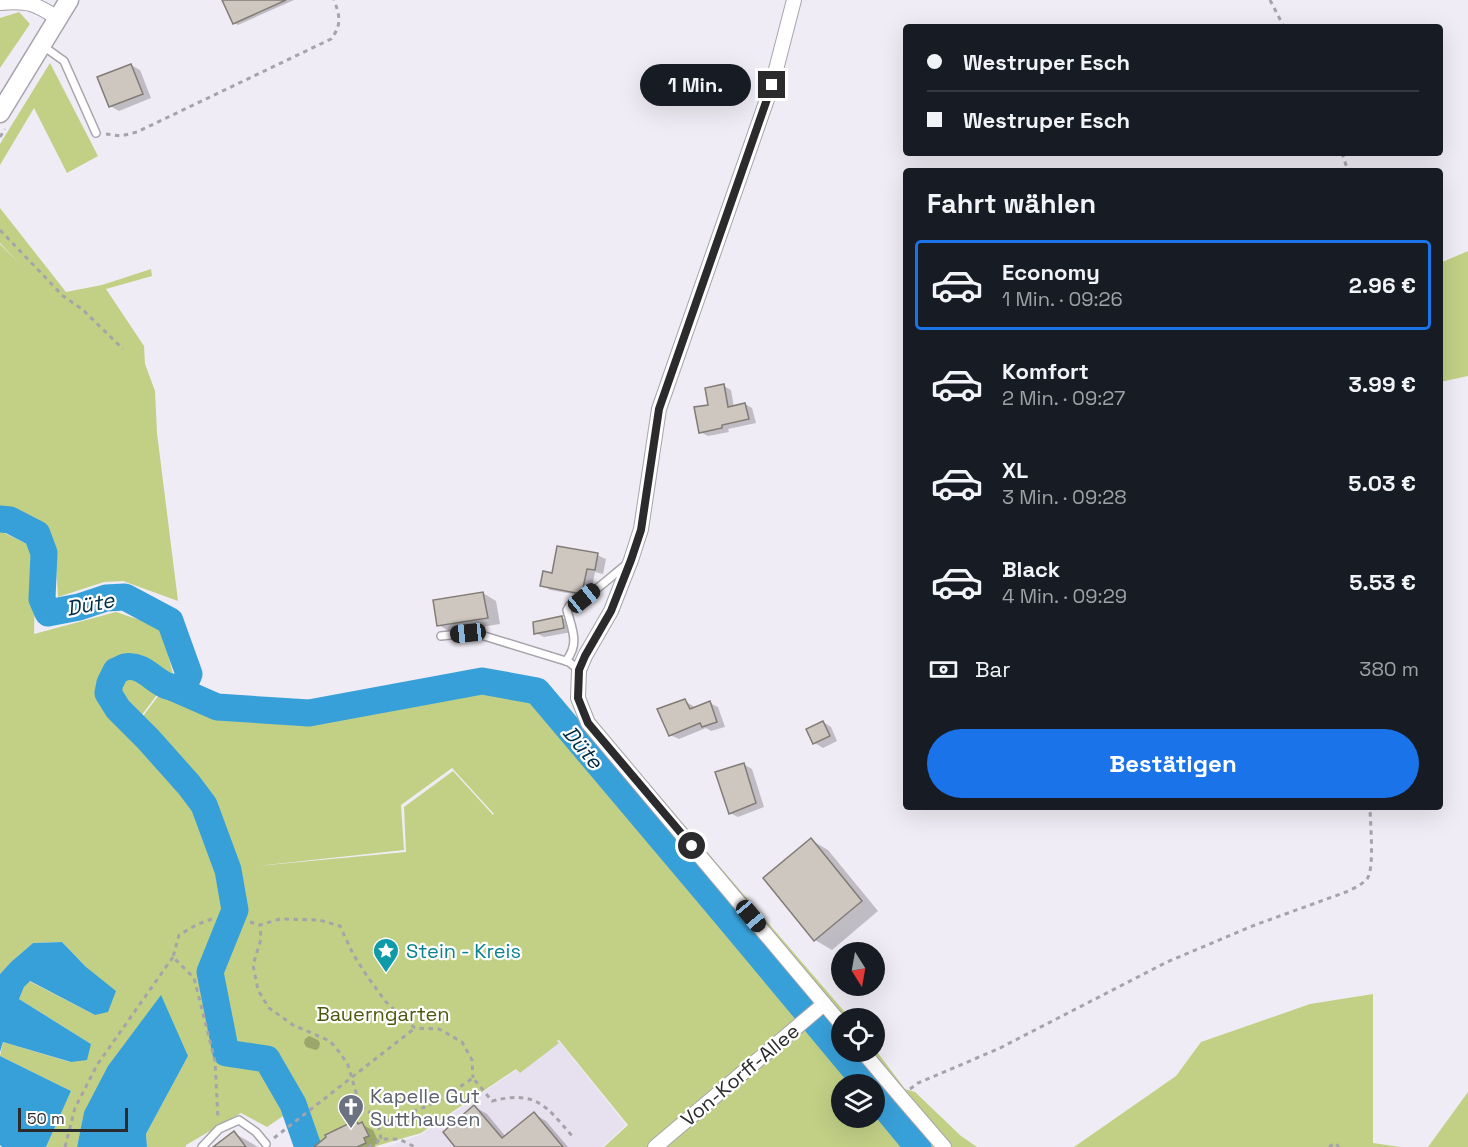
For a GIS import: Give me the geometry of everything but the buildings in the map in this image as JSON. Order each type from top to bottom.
[{"type":"street","points":[[0,3],[16,0],[32,1],[58,18]]},
{"type":"street","points":[[0,113],[69,0]]},
{"type":"street","points":[[794,0],[772,85],[659,409],[641,530],[611,611],[579,670],[578,698],[588,723],[820,1008],[831,1016]]},
{"type":"street","name":"Von-Korff-Allee","points":[[655,1147],[820,1008]]},
{"type":"street","points":[[871,1062],[944,1147]]},
{"type":"lane","points":[[42,45],[64,61],[96,133]]},
{"type":"lane","points":[[566,661],[572,653],[574,643],[568,606],[584,598],[631,560]]},
{"type":"lane","points":[[441,636],[468,633],[481,635],[566,661],[579,670]]},
{"type":"lane","points":[[202,1147],[219,1129],[239,1120],[266,1144]]},
{"type":"path","points":[[96,133],[121,136],[137,132],[331,39],[337,32],[340,17],[334,0]]},
{"type":"path","points":[[1270,0],[1282,24]]},
{"type":"path","points":[[0,230],[63,296],[82,309],[123,349]]},
{"type":"path","points":[[900,1096],[918,1083],[998,1049],[1167,962],[1255,925],[1358,886],[1367,879],[1372,862],[1370,810]]},
{"type":"path","points":[[65,1147],[75,1108],[97,1065],[173,957],[179,935],[212,919]]},
{"type":"path","points":[[250,922],[260,925],[280,919],[319,920],[340,926],[353,954],[386,1002],[415,1028],[439,1029],[462,1042],[472,1060],[473,1078],[492,1101],[509,1096],[531,1099],[547,1107],[573,1137]]},
{"type":"path","points":[[260,925],[261,939],[253,965],[258,990],[269,1008],[293,1025],[330,1041],[340,1053],[348,1065],[360,1106],[370,1111],[379,1124],[381,1139]]},
{"type":"path","points":[[173,957],[194,978],[215,1061],[219,1129]]},
{"type":"path","points":[[266,1144],[415,1028]]},
{"type":"path","points":[[379,1124],[442,1099],[473,1078]]},
{"type":"path","points":[[368,1147],[381,1139],[399,1139],[415,1147]]},
{"type":"path","points":[[376,1142],[379,1147]]},
{"type":"path","points":[[1329,1147],[1335,1143],[1339,1147]]},
{"type":"shaded area","points":[[559,1041],[626,1125],[602,1147],[387,1147],[422,1134]]},
{"type":"green space","points":[[19,12],[30,24],[0,68],[0,18]]},
{"type":"green space","points":[[50,63],[98,156],[67,173],[34,108],[0,165],[0,144]]},
{"type":"green space","points":[[0,208],[66,292],[102,285],[151,269],[152,276],[106,289],[144,346],[145,364],[155,391],[157,433],[178,601],[123,581],[104,582],[58,597],[55,549],[47,530],[13,509],[0,508],[0,244],[19,263],[0,243]]},
{"type":"green space","points":[[1468,251],[1468,376],[1443,381],[1443,262]]},
{"type":"green space","points":[[0,531],[36,548],[34,634],[116,612],[161,627],[173,674],[141,716],[189,788],[221,868],[230,909],[207,971],[223,1055],[267,1064],[292,1110],[267,1127],[241,1113],[186,1147],[147,1147],[146,1134],[188,1056],[84,1112],[77,1147],[46,1147],[71,1091],[0,1056],[3,1042],[70,1062],[91,1044],[19,999],[29,981],[95,1015],[86,967],[62,942],[33,943],[0,974]]},
{"type":"green space","name":"Bauerngarten","points":[[482,691],[533,703],[573,754],[603,731],[841,1008],[831,1008],[831,1062],[885,1062],[905,1089],[915,1092],[961,1136],[977,1147],[604,1147],[628,1125],[559,1040],[557,1041],[559,1043],[520,1073],[516,1069],[421,1133],[373,1147],[311,1147],[296,1103],[269,1056],[229,1050],[215,972],[238,910],[231,869],[237,868],[213,798],[143,716],[159,695],[217,720],[311,725]],"holes":[[[452,768],[494,814],[453,771],[404,807],[406,852],[257,866],[404,850],[401,805]]]},
{"type":"green space","points":[[1373,994],[1373,1143],[1401,1147],[1074,1147],[1176,1076],[1201,1042],[1310,1004]]},
{"type":"green space","points":[[1468,1092],[1468,1147],[1428,1147]]},
{"type":"water","points":[[62,942],[86,967],[116,991],[108,1012],[95,1015],[30,981],[24,987],[19,999],[91,1044],[87,1060],[71,1062],[3,1042],[0,1052],[0,974],[33,943]]},
{"type":"water","points":[[161,995],[188,1056],[146,1134],[147,1147],[77,1147],[84,1112],[108,1066]]},
{"type":"water","points":[[0,1056],[71,1091],[46,1147],[2,1147],[0,1145]]},
{"type":"waterway","name":"Düte","points":[[0,519],[10,520],[37,534],[44,553],[42,599],[48,613],[79,607],[106,598],[125,597],[170,621],[189,674],[184,686],[176,688],[168,686],[141,669],[125,667],[116,671],[108,693],[118,709],[148,739],[204,805],[228,870],[235,910],[210,972],[226,1053],[267,1059],[293,1104],[308,1147]]},
{"type":"waterway","name":"Düte","points":[[176,689],[217,707],[309,713],[482,681],[537,691],[859,1074]]},
{"type":"waterway","name":"Düte","points":[[885,1107],[918,1147]]},
{"type":"place","name":"Stein - Kreis","points":[[386,974]]},
{"type":"place","name":"Kapelle Gut Sutthausen","points":[[351,1130]]},
{"type":"route","points":[[692,846],[588,723],[578,698],[579,670],[611,611],[641,530],[659,409],[772,85]]}]
